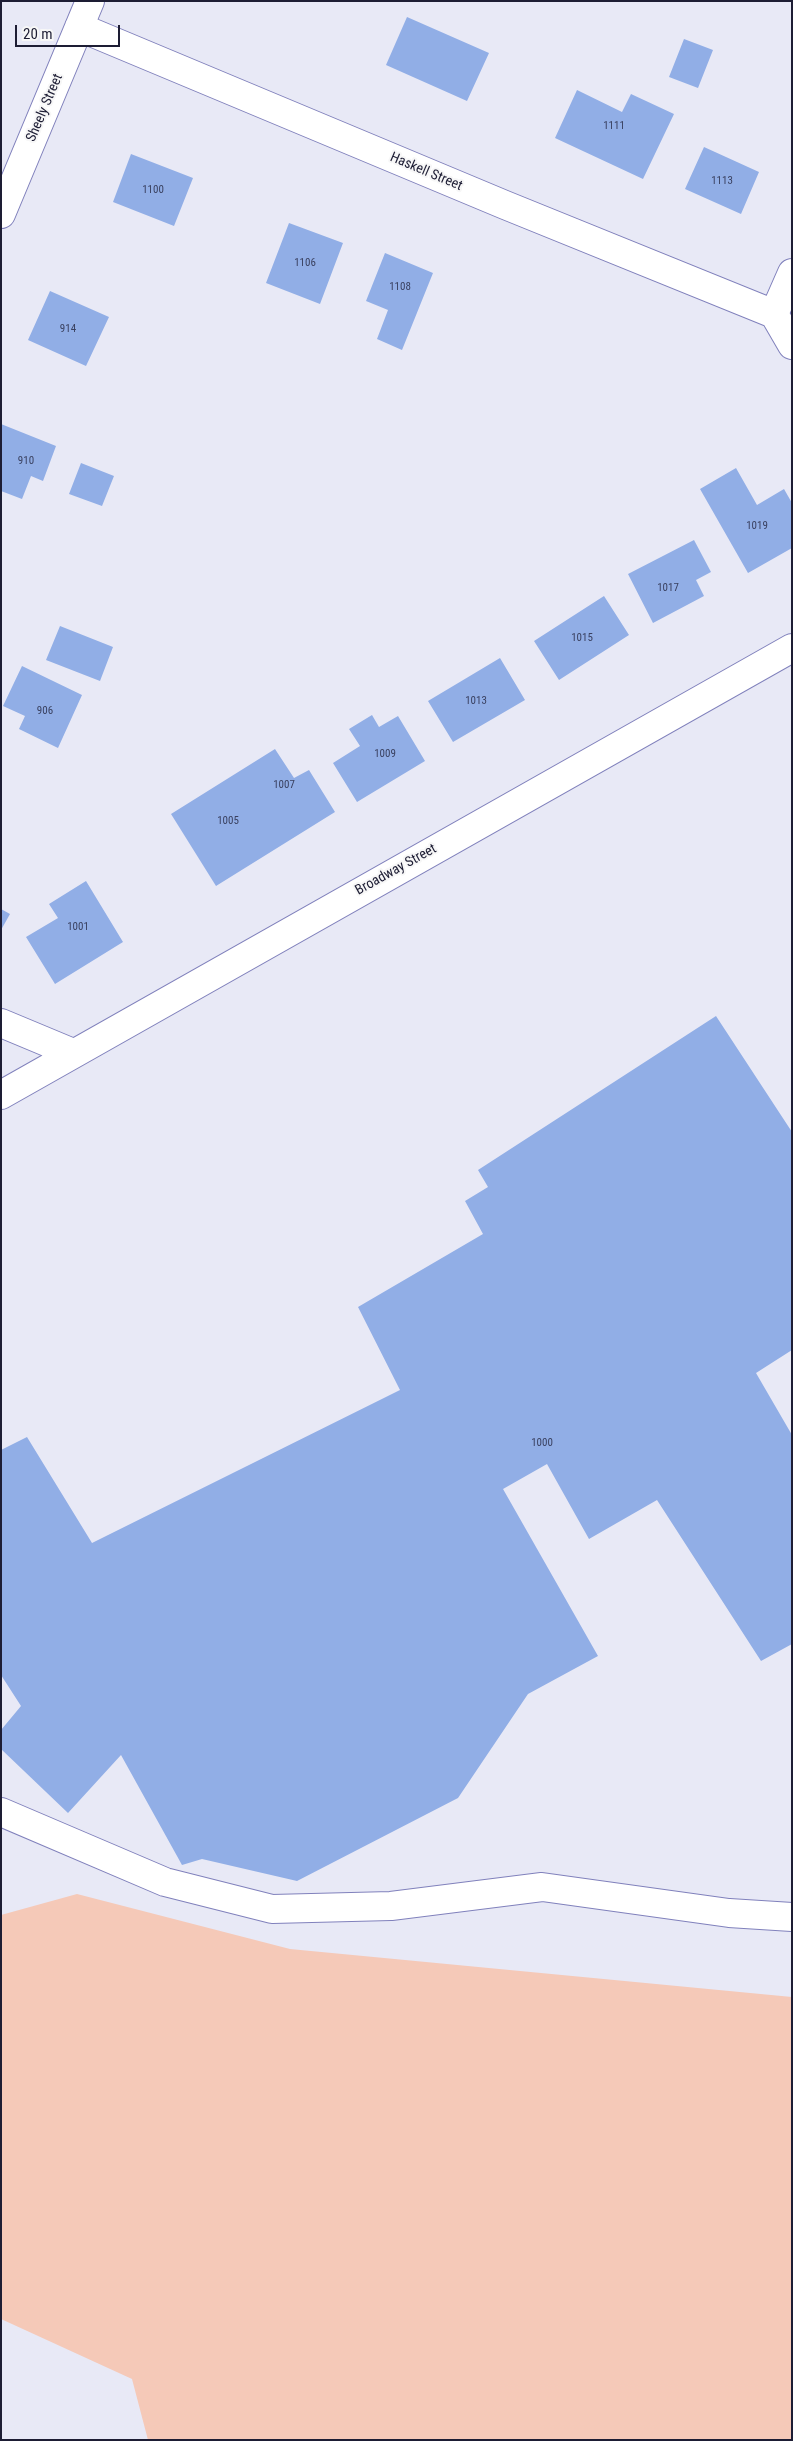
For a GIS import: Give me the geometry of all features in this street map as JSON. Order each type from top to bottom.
[{"type":"street","name":"Sheely Street","points":[[1,214],[90,1]]},
{"type":"street","name":"Haskell Street","points":[[79,27],[504,205],[774,314]]},
{"type":"street","points":[[792,273],[774,314],[792,345]]},
{"type":"street","name":"Broadway Street","points":[[1,1095],[72,1053],[792,648]]},
{"type":"street","points":[[1,1024],[72,1053]]},
{"type":"street","points":[[1,1812],[165,1882],[272,1909],[391,1906],[542,1887],[729,1913],[792,1917]]},
{"type":"shaded area","points":[[77,1894],[290,1949],[792,1997],[792,2440],[148,2440],[132,2379],[1,2319],[1,1915]]},
{"type":"building","points":[[407,17],[489,53],[467,101],[386,65]]},
{"type":"building","points":[[684,39],[713,50],[698,88],[669,77]]},
{"type":"building","points":[[577,90],[622,112],[631,94],[674,114],[643,179],[555,138]]},
{"type":"building","points":[[704,147],[759,172],[741,214],[685,189]]},
{"type":"building","points":[[131,154],[193,178],[174,226],[113,202]]},
{"type":"building","points":[[289,223],[343,243],[320,304],[266,283]]},
{"type":"building","points":[[385,253],[433,273],[402,350],[377,339],[388,310],[366,301]]},
{"type":"building","points":[[50,291],[109,317],[86,366],[28,340]]},
{"type":"building","points":[[1,424],[56,446],[43,481],[31,476],[22,499],[1,491]]},
{"type":"building","points":[[81,463],[114,476],[102,506],[69,494]]},
{"type":"building","points":[[736,468],[757,505],[784,489],[792,503],[792,548],[748,573],[700,489]]},
{"type":"building","points":[[694,540],[711,572],[696,580],[704,596],[653,623],[628,574]]},
{"type":"building","points":[[604,596],[629,635],[559,680],[534,641]]},
{"type":"building","points":[[60,626],[113,647],[100,681],[46,660]]},
{"type":"building","points":[[500,658],[525,700],[453,742],[428,701]]},
{"type":"building","points":[[22,666],[82,695],[58,748],[19,729],[25,716],[3,706]]},
{"type":"building","points":[[372,715],[379,727],[398,716],[425,761],[357,802],[333,763],[360,746],[349,729]]},
{"type":"building","points":[[275,749],[294,778],[309,770],[335,812],[216,886],[171,814]]},
{"type":"building","points":[[86,881],[123,942],[55,984],[26,937],[58,918],[49,904]]},
{"type":"building","points":[[1,909],[10,914],[1,930]]},
{"type":"building","points":[[716,1016],[792,1132],[792,1350],[756,1373],[792,1435],[792,1644],[761,1661],[657,1500],[589,1539],[547,1464],[503,1489],[598,1656],[528,1694],[458,1798],[297,1881],[202,1859],[182,1865],[121,1755],[68,1813],[1,1749],[1,1730],[21,1706],[1,1675],[1,1450],[27,1437],[92,1543],[400,1390],[358,1307],[483,1234],[465,1201],[488,1187],[478,1170]]}]
